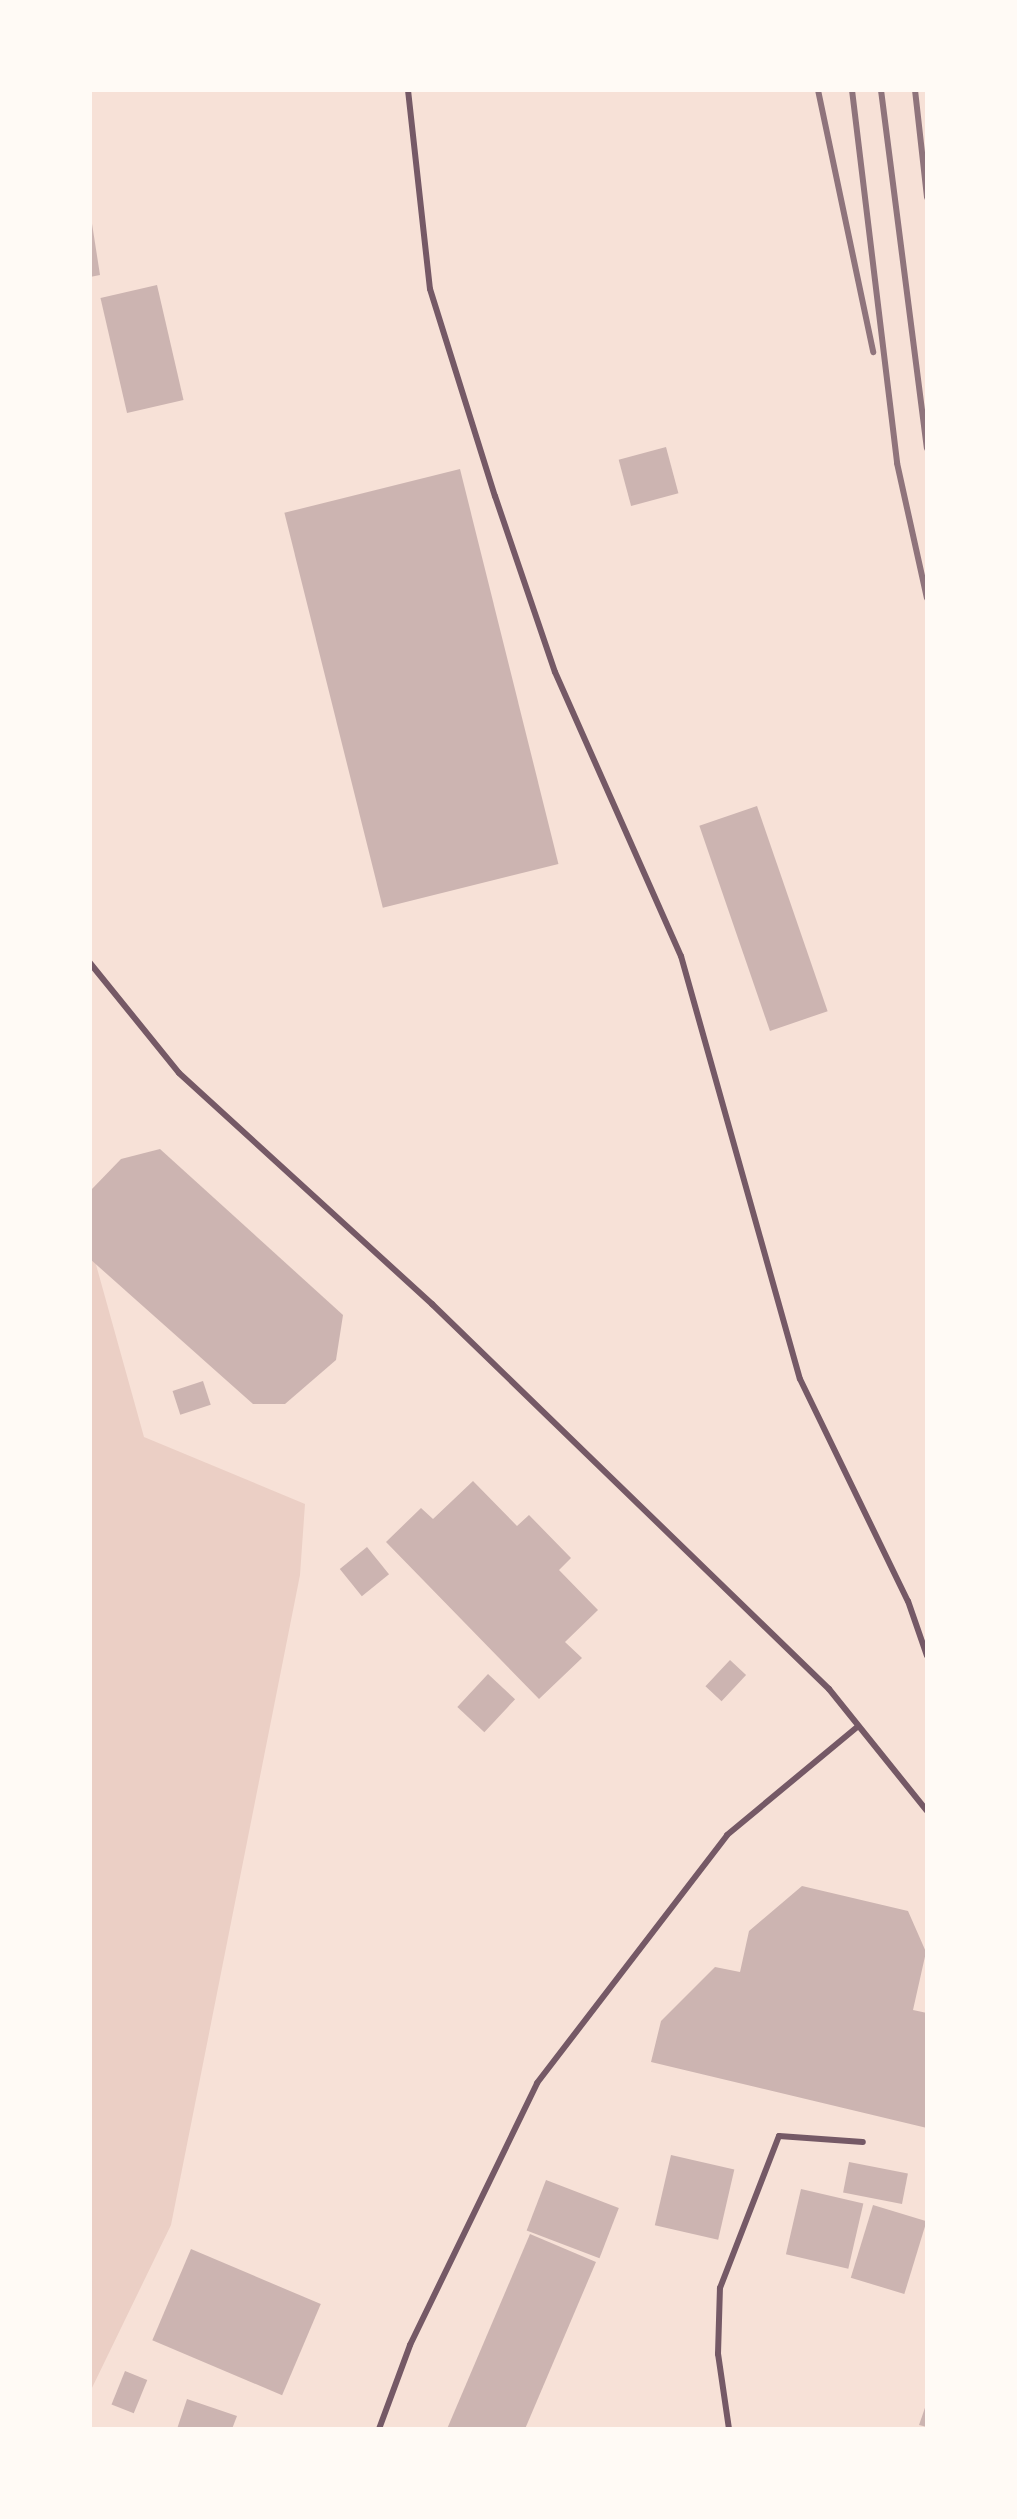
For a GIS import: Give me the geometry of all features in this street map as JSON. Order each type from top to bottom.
[{"type":"lane","points":[[408,90],[430,289],[495,496],[555,672],[681,956],[800,1379],[908,1601],[927,1656]]},
{"type":"lane","points":[[90,963],[179,1073],[432,1304],[829,1689],[856,1728],[927,1811]]},
{"type":"lane","points":[[379,2429],[410,2345],[537,2083],[727,1835],[856,1728]]},
{"type":"lane","points":[[729,2429],[718,2354],[720,2288],[779,2136],[863,2142]]},
{"type":"shaded area","points":[[90,1243],[144,1437],[305,1504],[300,1575],[171,2225],[90,2392]]},
{"type":"building","points":[[90,211],[100,275],[90,277]]},
{"type":"building","points":[[157,285],[184,400],[127,413],[100,298]]},
{"type":"building","points":[[666,447],[678,493],[631,506],[619,460]]},
{"type":"building","points":[[460,469],[558,864],[383,908],[284,513]]},
{"type":"building","points":[[757,806],[828,1011],[770,1031],[699,826]]},
{"type":"building","points":[[160,1149],[343,1315],[336,1360],[285,1404],[253,1404],[90,1259],[90,1191],[121,1159]]},
{"type":"building","points":[[203,1381],[211,1405],[180,1415],[173,1391]]},
{"type":"building","points":[[473,1481],[517,1526],[529,1515],[571,1558],[559,1570],[598,1610],[565,1642],[582,1658],[539,1699],[386,1542],[421,1508],[433,1519]]},
{"type":"building","points":[[367,1547],[389,1574],[362,1596],[340,1569]]},
{"type":"building","points":[[730,1660],[746,1675],[722,1701],[705,1686]]},
{"type":"building","points":[[488,1674],[515,1699],[484,1732],[457,1707]]},
{"type":"building","points":[[802,1886],[908,1911],[926,1952],[913,2010],[927,2013],[927,2128],[651,2062],[661,2021],[715,1967],[740,1972],[749,1931]]},
{"type":"building","points":[[671,2155],[734,2170],[718,2240],[655,2225]]},
{"type":"building","points":[[849,2162],[908,2173],[902,2204],[843,2192]]},
{"type":"building","points":[[546,2180],[619,2208],[599,2258],[527,2230]]},
{"type":"building","points":[[801,2189],[863,2203],[848,2269],[786,2254]]},
{"type":"building","points":[[873,2205],[927,2221],[904,2294],[851,2278]]},
{"type":"building","points":[[530,2234],[596,2262],[525,2429],[447,2429]]},
{"type":"building","points":[[191,2249],[321,2304],[282,2395],[152,2340]]},
{"type":"building","points":[[125,2371],[147,2380],[134,2413],[112,2404]]},
{"type":"building","points":[[187,2399],[237,2416],[232,2429],[177,2429]]},
{"type":"building","points":[[927,2402],[927,2427],[919,2425]]},
{"type":"railway","points":[[818,90],[873,352]]},
{"type":"railway","points":[[852,90],[897,463],[927,598]]},
{"type":"railway","points":[[881,90],[927,448]]},
{"type":"railway","points":[[915,90],[927,197]]}]
